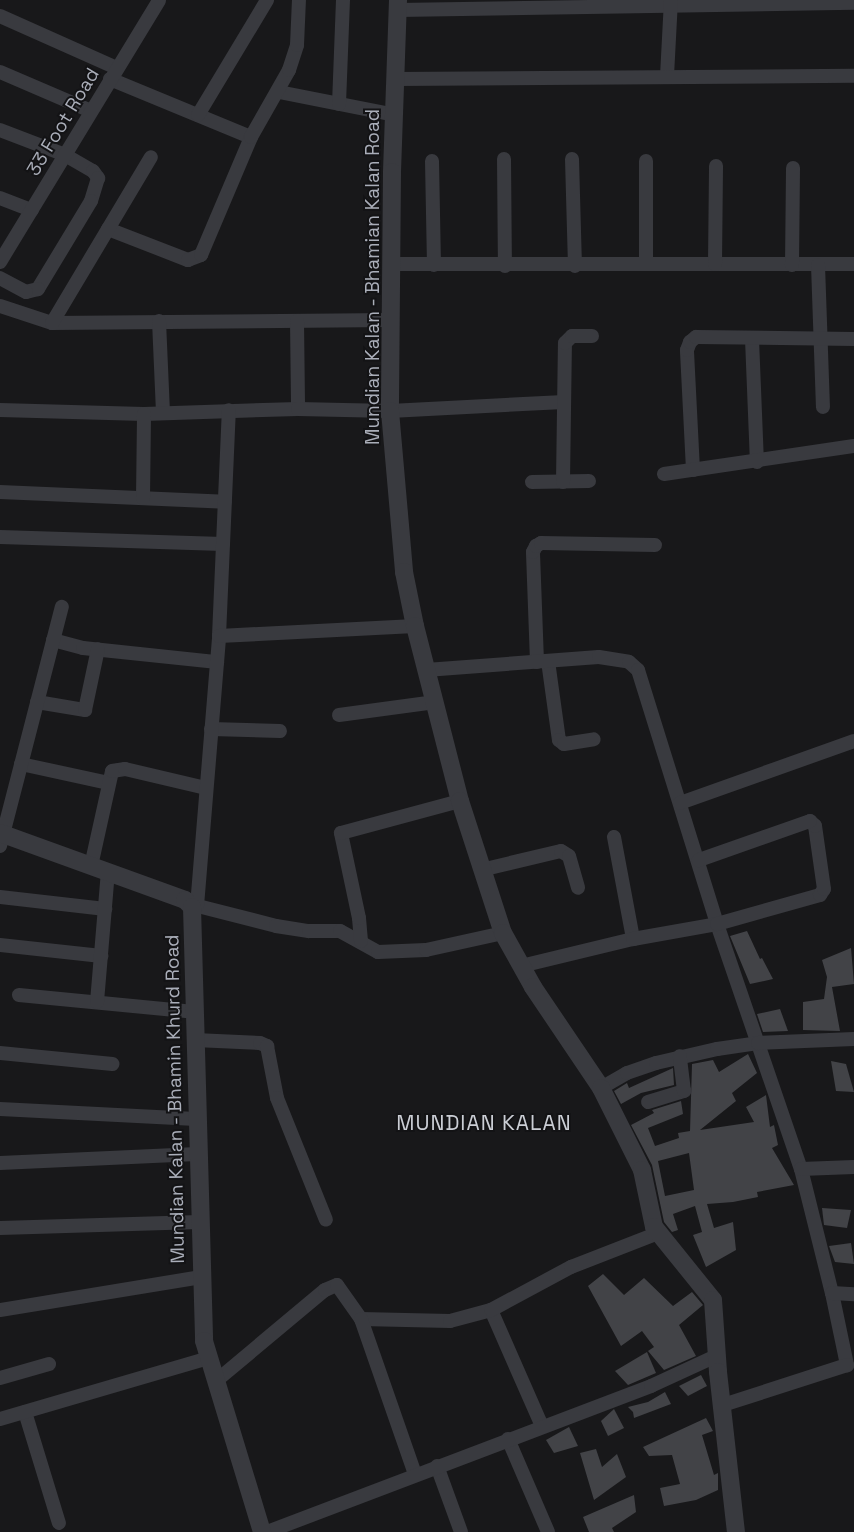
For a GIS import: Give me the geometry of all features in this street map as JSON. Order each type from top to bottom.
[{"type":"street","name":"33 Foot Road","points":[[0,262],[159,0]]},
{"type":"street","points":[[198,115],[267,0]]},
{"type":"street","points":[[108,229],[195,260],[205,247],[251,137],[278,92],[297,45],[299,0]]},
{"type":"street","points":[[339,104],[343,0]]},
{"type":"street","points":[[668,76],[670,3]]},
{"type":"street","points":[[398,5],[854,3]]},
{"type":"street","name":"Mundian Kalan - Bhamian Kalan Road","points":[[398,5],[391,264],[390,411],[404,572],[415,626],[460,800],[481,870],[503,933],[521,966],[601,1088],[642,1170],[652,1222],[658,1233]]},
{"type":"street","points":[[0,16],[198,115],[251,137]]},
{"type":"street","points":[[0,72],[91,111]]},
{"type":"street","points":[[396,79],[854,76]]},
{"type":"street","points":[[278,92],[395,115]]},
{"type":"street","points":[[0,130],[65,155],[93,171],[98,178],[91,201],[38,289],[26,292],[0,278]]},
{"type":"street","points":[[52,323],[152,157]]},
{"type":"street","points":[[504,159],[505,266]]},
{"type":"street","points":[[572,159],[575,266]]},
{"type":"street","points":[[432,160],[434,265]]},
{"type":"street","points":[[646,161],[646,264]]},
{"type":"street","points":[[715,264],[716,166]]},
{"type":"street","points":[[792,265],[793,168]]},
{"type":"street","points":[[0,198],[32,210]]},
{"type":"street","points":[[391,264],[505,266],[854,264]]},
{"type":"street","points":[[818,265],[822,407]]},
{"type":"street","points":[[0,306],[52,323],[391,320]]},
{"type":"street","points":[[297,320],[298,409]]},
{"type":"street","points":[[159,322],[163,413]]},
{"type":"street","points":[[563,482],[565,343],[572,336],[592,336]]},
{"type":"street","points":[[693,470],[687,350],[690,342],[696,337],[854,339]]},
{"type":"street","points":[[752,339],[757,462]]},
{"type":"street","points":[[0,410],[144,414],[298,409],[390,411],[564,402]]},
{"type":"street","points":[[194,905],[219,636],[229,410]]},
{"type":"street","points":[[143,498],[144,414]]},
{"type":"street","points":[[664,474],[757,462],[854,446]]},
{"type":"street","points":[[532,482],[589,481]]},
{"type":"street","points":[[0,492],[225,502]]},
{"type":"street","points":[[0,537],[223,544]]},
{"type":"street","points":[[594,739],[564,744],[559,740],[542,662],[533,552],[536,546],[541,543],[655,545]]},
{"type":"street","points":[[62,607],[1,838],[91,866],[194,905],[276,926],[309,931],[340,931],[378,952],[426,950],[503,933]]},
{"type":"street","points":[[219,636],[415,626]]},
{"type":"street","points":[[53,640],[98,649],[217,662]]},
{"type":"street","points":[[37,702],[84,710],[98,649]]},
{"type":"street","points":[[426,670],[615,658],[629,662],[638,670],[717,924],[801,1169],[850,1365],[723,1405]]},
{"type":"street","points":[[340,715],[436,702]]},
{"type":"street","points":[[211,728],[280,731]]},
{"type":"street","points":[[680,803],[854,741]]},
{"type":"street","points":[[20,764],[108,783]]},
{"type":"street","points":[[91,866],[112,771],[124,769],[206,788]]},
{"type":"street","points":[[361,941],[360,918],[341,832],[460,800]]},
{"type":"street","points":[[521,966],[633,939],[717,924],[820,895],[825,884],[815,826],[807,820],[698,860]]},
{"type":"street","points":[[614,836],[633,939]]},
{"type":"street","points":[[481,870],[561,851],[569,856],[578,888]]},
{"type":"street","points":[[97,1002],[108,872]]},
{"type":"street","points":[[0,897],[105,909]]},
{"type":"street","name":"Mundian Kalan - Bhamin Khurd Road","points":[[194,905],[196,1119],[202,1325],[208,1358],[251,1490],[262,1532]]},
{"type":"street","points":[[0,945],[101,956]]},
{"type":"street","points":[[19,995],[194,1012]]},
{"type":"street","points":[[601,1088],[627,1073],[680,1056],[758,1043],[854,1039]]},
{"type":"street","points":[[195,1040],[265,1044],[277,1098],[326,1220]]},
{"type":"street","points":[[0,1053],[112,1064]]},
{"type":"street","points":[[648,1102],[680,1095],[684,1091],[680,1056]]},
{"type":"street","points":[[0,1109],[196,1119]]},
{"type":"street","points":[[0,1163],[197,1154]]},
{"type":"street","points":[[801,1169],[854,1166]]},
{"type":"street","points":[[0,1228],[199,1222]]},
{"type":"street","points":[[361,1320],[450,1321],[491,1310],[571,1267],[658,1233],[714,1300],[717,1364],[736,1532]]},
{"type":"street","points":[[0,1310],[201,1277]]},
{"type":"street","points":[[216,1381],[333,1285],[340,1288],[361,1320],[415,1474]]},
{"type":"street","points":[[832,1292],[854,1294]]},
{"type":"street","points":[[491,1310],[542,1426]]},
{"type":"street","points":[[0,1419],[208,1358]]},
{"type":"street","points":[[0,1378],[49,1364]]},
{"type":"street","points":[[267,1532],[542,1426],[717,1364]]},
{"type":"street","points":[[25,1412],[59,1523]]},
{"type":"street","points":[[508,1440],[548,1532]]},
{"type":"street","points":[[437,1466],[461,1532]]},
{"type":"building","points":[[747,931],[760,959],[762,958],[773,979],[750,984],[730,936]]},
{"type":"building","points":[[851,948],[854,984],[832,987],[840,1031],[803,1030],[803,1002],[824,999],[827,977],[822,960]]},
{"type":"building","points":[[780,1009],[788,1031],[763,1032],[757,1014]]},
{"type":"building","points":[[748,1054],[757,1073],[732,1093],[736,1101],[700,1130],[754,1122],[746,1107],[766,1095],[770,1127],[774,1125],[778,1145],[772,1148],[794,1185],[757,1192],[758,1197],[733,1202],[707,1204],[714,1228],[733,1222],[736,1250],[706,1267],[693,1235],[702,1232],[695,1206],[673,1214],[678,1230],[672,1232],[664,1222],[652,1165],[631,1125],[654,1113],[652,1110],[681,1101],[683,1114],[648,1128],[655,1146],[679,1138],[678,1133],[690,1131],[692,1064],[713,1060],[719,1072]],"holes":[[[689,1153],[694,1190],[665,1196],[658,1161]]]},
{"type":"building","points":[[831,1061],[846,1064],[854,1092],[836,1091]]},
{"type":"building","points":[[673,1068],[674,1085],[641,1093],[621,1104],[614,1091],[627,1083],[629,1088]]},
{"type":"building","points":[[822,1208],[851,1210],[847,1228],[824,1225]]},
{"type":"building","points":[[851,1243],[854,1264],[835,1262],[829,1246]]},
{"type":"building","points":[[603,1274],[624,1295],[644,1278],[673,1306],[692,1292],[703,1305],[679,1325],[696,1356],[664,1370],[648,1351],[654,1347],[642,1331],[621,1346],[588,1286]]},
{"type":"building","points":[[647,1352],[656,1373],[628,1385],[615,1371]]},
{"type":"building","points":[[701,1375],[707,1386],[688,1396],[679,1386]]},
{"type":"building","points":[[665,1392],[671,1404],[634,1418],[633,1412],[628,1407],[648,1402]]},
{"type":"building","points":[[614,1409],[624,1428],[608,1436],[601,1421]]},
{"type":"building","points":[[706,1418],[713,1431],[702,1435],[714,1475],[718,1473],[718,1490],[696,1500],[664,1506],[660,1488],[680,1484],[672,1455],[649,1456],[643,1447]]},
{"type":"building","points":[[569,1427],[578,1446],[554,1453],[546,1440]]},
{"type":"building","points":[[596,1449],[602,1467],[617,1454],[626,1477],[594,1500],[580,1453]]},
{"type":"building","points":[[634,1495],[636,1512],[612,1528],[614,1532],[589,1532],[583,1517]]},
{"type":"district","name":"MUNDIAN KALAN","points":[[484,1123]]}]
